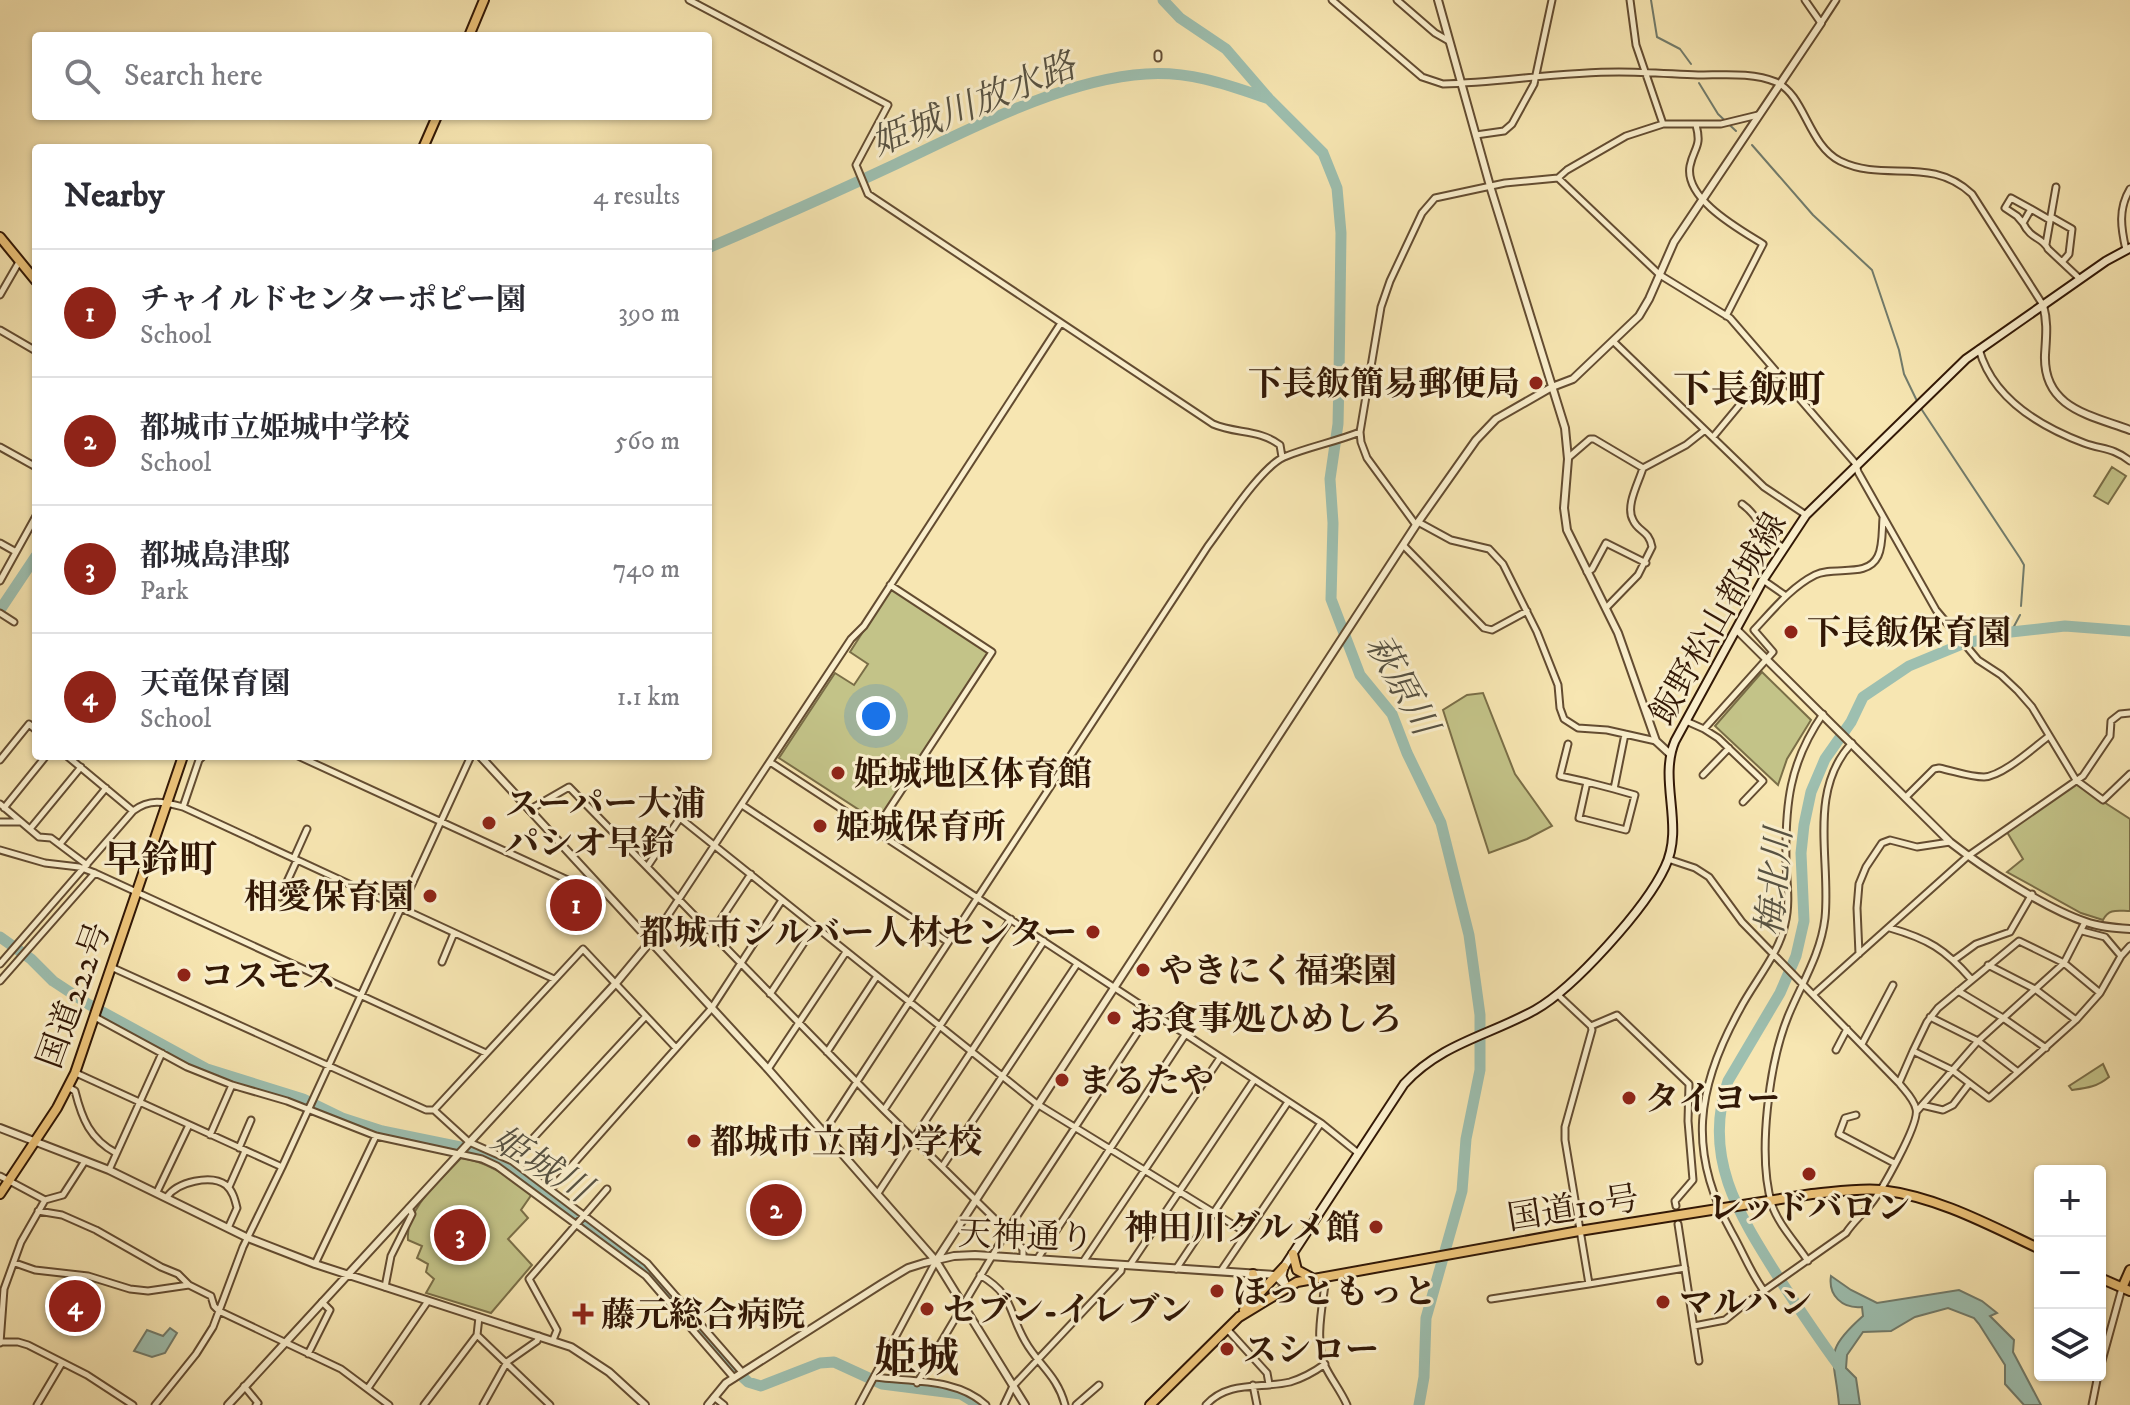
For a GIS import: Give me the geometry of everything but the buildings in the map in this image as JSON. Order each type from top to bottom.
[{"type":"highway","points":[[471,32],[484,0]]},
{"type":"highway","points":[[425,144],[435,120]]},
{"type":"highway","points":[[0,237],[32,276]]},
{"type":"highway","name":"国道222号","points":[[0,1194],[75,1073],[182,760]]},
{"type":"highway","name":"国道10号","points":[[1150,1405],[1239,1317],[1287,1288],[1312,1278],[1397,1262],[1812,1194],[1860,1189],[1926,1199],[2034,1246]]},
{"type":"highway","points":[[1293,1254],[1297,1270],[1312,1278]]},
{"type":"highway","points":[[1239,1317],[1258,1292],[1284,1267]]},
{"type":"highway","points":[[2106,1281],[2126,1290],[2130,1270]]},
{"type":"highway","points":[[1253,1274],[1258,1292]]},
{"type":"main road","name":"飯野松山都城線","points":[[1284,1267],[1404,1084],[1436,1055],[1523,1016],[1558,995],[1656,884],[1668,859],[1674,825],[1668,767],[1670,754],[1763,580],[1806,515],[1979,348],[2128,249]]},
{"type":"main road","points":[[1284,1267],[1282,1276],[1287,1288]]},
{"type":"street","points":[[689,0],[888,105],[856,165],[868,194],[1213,424],[1224,429],[1268,436],[1280,445],[1284,457]]},
{"type":"street","points":[[1332,0],[1422,77],[1443,84],[1618,72],[1753,76],[1780,83],[1823,148],[1841,161],[1882,170],[1940,174],[1961,183],[1972,194],[2043,305],[2048,329],[2045,368],[2052,389],[2071,408],[2130,430]]},
{"type":"street","points":[[1397,0],[1435,33],[1450,41]]},
{"type":"street","points":[[1438,0],[1490,186],[1565,428],[1568,459],[1564,520],[1629,661],[1656,741],[1670,754]]},
{"type":"street","points":[[1476,135],[1504,131],[1512,124],[1536,77],[1552,0]]},
{"type":"street","points":[[1630,0],[1636,45],[1663,124]]},
{"type":"street","points":[[1805,0],[1821,23]]},
{"type":"street","points":[[859,1405],[936,1261],[1417,524],[1488,427],[1552,387],[1573,379],[1639,316],[1674,242],[1836,0]]},
{"type":"street","points":[[1656,741],[1578,728],[1564,719],[1558,685],[1527,611],[1503,564],[1493,551],[1451,540],[1417,524],[1367,458],[1357,433],[1381,307],[1422,213],[1435,198],[1490,186],[1558,178],[1626,136],[1663,124],[1721,124],[1758,115]]},
{"type":"street","points":[[1696,125],[1699,146],[1690,163],[1691,186],[1735,226],[1763,244],[1726,316]]},
{"type":"street","points":[[1558,178],[1660,275],[1726,316],[1856,464],[1936,610],[1976,657],[2012,685],[2032,707],[2076,780],[2103,800],[2130,774]]},
{"type":"street","points":[[2046,244],[2056,187]]},
{"type":"street","points":[[2128,249],[2121,226],[2122,206],[2130,189]]},
{"type":"street","points":[[2062,262],[2069,254],[2072,229],[2011,198],[2005,208],[2023,223],[2029,235],[2046,244],[2062,262],[2080,279]]},
{"type":"street","points":[[2023,223],[2031,209]]},
{"type":"street","points":[[0,295],[20,261]]},
{"type":"street","points":[[228,1405],[616,983],[650,942],[890,585],[1061,323]]},
{"type":"street","points":[[0,330],[32,349]]},
{"type":"street","points":[[1614,342],[1764,487],[1806,515]]},
{"type":"street","points":[[1979,348],[1991,379],[2026,413],[2079,441],[2111,448],[2130,461]]},
{"type":"street","points":[[1713,437],[1771,367]]},
{"type":"street","points":[[1606,608],[1646,563],[1652,547],[1633,520],[1631,510],[1643,468],[1686,445],[1705,430]]},
{"type":"street","points":[[824,1132],[1208,546],[1267,469],[1284,457],[1357,433]]},
{"type":"street","points":[[1568,459],[1590,439],[1594,439],[1643,468]]},
{"type":"street","points":[[0,447],[32,465]]},
{"type":"street","points":[[1742,504],[1759,519],[1769,539],[1783,547]]},
{"type":"street","points":[[1704,729],[1773,652],[1754,630],[1803,581],[1823,571],[1859,570],[1873,563],[1878,556],[1884,517]]},
{"type":"street","points":[[0,581],[32,523]]},
{"type":"street","points":[[0,543],[16,552]]},
{"type":"street","points":[[1587,572],[1592,569],[1606,543],[1646,563]]},
{"type":"street","points":[[1403,545],[1484,628],[1492,630],[1527,611]]},
{"type":"street","points":[[1763,580],[1786,596]]},
{"type":"street","points":[[876,830],[992,652],[890,585]]},
{"type":"street","points":[[0,613],[14,622]]},
{"type":"street","points":[[1737,630],[1950,842],[1968,856],[2085,922],[2130,929]]},
{"type":"street","points":[[1764,1291],[1747,1267],[1720,1210],[1705,1162],[1702,1130],[1708,1081],[1739,1010],[1773,954],[1785,927],[1788,907],[1786,815],[1790,783],[1801,749],[1823,713]]},
{"type":"street","points":[[1814,994],[1968,856],[2076,780],[2090,767],[2110,736],[2111,721],[2120,714],[2130,713]]},
{"type":"street","points":[[1686,721],[1704,729],[1729,748],[1763,781],[1743,802]]},
{"type":"street","points":[[0,760],[29,724],[32,727]]},
{"type":"street","points":[[1614,789],[1625,734]]},
{"type":"street","points":[[1906,797],[1934,769],[1988,777],[2000,772],[2049,736]]},
{"type":"street","points":[[1808,1261],[1772,1206],[1766,1131],[1776,1048],[1800,983],[1820,943],[1825,917],[1824,818],[1827,791],[1836,768],[1852,742]]},
{"type":"street","points":[[1568,744],[1560,776],[1587,782],[1635,795],[1626,830],[1579,818],[1587,782]]},
{"type":"street","points":[[1703,775],[1729,748]]},
{"type":"street","points":[[42,760],[2,806],[39,837],[51,838],[95,873],[486,1053]]},
{"type":"street","points":[[72,760],[133,811]]},
{"type":"street","points":[[183,807],[199,760]]},
{"type":"street","points":[[307,760],[596,893],[605,893]]},
{"type":"street","points":[[155,1405],[201,1347],[219,1311],[248,1238],[469,760]]},
{"type":"street","points":[[484,760],[768,1069],[936,1261],[1025,1405]]},
{"type":"street","points":[[770,762],[1321,1123],[1358,1153]]},
{"type":"street","points":[[30,829],[81,767]]},
{"type":"street","points":[[529,810],[569,787],[913,1140],[1007,1231],[1023,1249],[1023,1257]]},
{"type":"street","points":[[60,844],[106,788]]},
{"type":"street","points":[[0,964],[133,811],[143,803],[158,801],[183,807],[554,979]]},
{"type":"street","points":[[742,805],[948,942]]},
{"type":"street","points":[[647,867],[680,818],[1037,1104],[1245,1232]]},
{"type":"street","points":[[0,822],[21,822]]},
{"type":"street","points":[[280,897],[307,829]]},
{"type":"street","points":[[1859,955],[1859,884],[1882,843],[1890,840],[1917,847],[1950,842]]},
{"type":"street","points":[[0,850],[85,867]]},
{"type":"street","points":[[1668,859],[1695,868],[1709,877],[1742,922],[1899,1083],[1917,1111],[1917,1120],[1871,1204],[1854,1220],[1846,1233],[1730,1318],[1694,1326]]},
{"type":"street","points":[[0,981],[95,873]]},
{"type":"street","points":[[711,934],[751,874]]},
{"type":"street","points":[[1954,960],[1976,944],[2010,932],[2032,894]]},
{"type":"street","points":[[551,1189],[711,1009],[782,900]]},
{"type":"street","points":[[884,1110],[1011,919]]},
{"type":"street","points":[[1917,1111],[1978,1041],[2064,963],[2085,922]]},
{"type":"street","points":[[770,994],[815,926]]},
{"type":"street","points":[[1889,928],[1920,937],[1943,950],[1971,979]]},
{"type":"street","points":[[2082,931],[2105,937],[2121,956]]},
{"type":"street","points":[[442,962],[454,933]]},
{"type":"street","points":[[878,1193],[1044,941]]},
{"type":"street","points":[[1899,1083],[1930,1017],[2019,941],[2064,963],[2100,993]]},
{"type":"street","points":[[1913,1051],[1952,1070],[1989,1098],[2076,1020],[2100,993],[2130,946]]},
{"type":"street","points":[[434,1110],[583,949],[676,1048]]},
{"type":"street","points":[[768,1069],[846,952]]},
{"type":"street","points":[[942,1167],[1077,964]]},
{"type":"street","points":[[1988,965],[2035,989],[2076,1020]]},
{"type":"street","points":[[111,967],[426,1110],[434,1110],[469,1142],[512,1161],[647,1263],[737,1376]]},
{"type":"street","points":[[827,1052],[878,975]]},
{"type":"street","points":[[1862,1044],[1893,985]]},
{"type":"street","points":[[1958,991],[2046,1048]]},
{"type":"street","points":[[1558,995],[1591,1026],[1565,1127],[1589,1284]]},
{"type":"street","points":[[917,1383],[1007,1231],[1151,1012]]},
{"type":"street","points":[[1591,1026],[1617,1015],[1689,1084],[1688,1121],[1693,1180],[1675,1201],[1676,1206]]},
{"type":"street","points":[[94,1016],[187,1067],[232,1085],[376,1136],[482,1159],[497,1166],[646,1276],[737,1376]]},
{"type":"street","points":[[512,1161],[646,1016]]},
{"type":"street","points":[[1930,1017],[1978,1041],[2018,1072]]},
{"type":"street","points":[[1836,1050],[1847,1029]]},
{"type":"street","points":[[1038,1258],[1185,1035]]},
{"type":"street","points":[[109,1170],[162,1053]]},
{"type":"street","points":[[1083,1262],[1220,1058]]},
{"type":"street","points":[[75,1073],[282,1167]]},
{"type":"street","points":[[1004,1405],[1013,1386],[1126,1265],[1254,1080]]},
{"type":"street","points":[[1922,1105],[1943,1110],[1953,1105],[1969,1084]]},
{"type":"street","points":[[210,1135],[232,1085]]},
{"type":"street","points":[[68,1087],[75,1091],[80,1109],[99,1144],[116,1153]]},
{"type":"street","points":[[1176,1269],[1212,1211],[1288,1102]]},
{"type":"street","points":[[1856,1115],[1845,1118],[1839,1134],[1894,1163]]},
{"type":"street","points":[[228,1228],[237,1208],[229,1187],[251,1120]]},
{"type":"street","points":[[1220,1272],[1321,1123]]},
{"type":"street","points":[[157,1192],[189,1125]]},
{"type":"street","points":[[0,1128],[109,1170],[248,1238],[315,1264],[571,1347],[609,1372],[645,1405]]},
{"type":"street","points":[[315,1264],[376,1136]]},
{"type":"street","points":[[85,1161],[63,1195],[45,1200],[21,1242],[2,1300],[0,1342],[28,1345],[133,1405]]},
{"type":"street","points":[[0,1176],[45,1200]]},
{"type":"street","points":[[167,1197],[171,1191],[191,1183],[214,1181],[229,1187]]},
{"type":"street","points":[[553,1340],[557,1330],[529,1279],[607,1189]]},
{"type":"street","points":[[384,1288],[391,1256],[412,1214],[409,1208]]},
{"type":"street","points":[[38,1211],[62,1215],[96,1230],[178,1274],[189,1285],[211,1296],[219,1311],[341,1369],[389,1405]]},
{"type":"street","points":[[1678,1224],[1699,1361]]},
{"type":"street","name":"天神通り","points":[[708,1405],[737,1376],[883,1283],[908,1268],[954,1256],[992,1255],[1274,1275]]},
{"type":"street","points":[[15,1263],[35,1270],[88,1276],[130,1289],[148,1291],[189,1285]]},
{"type":"street","points":[[1491,1299],[1685,1268]]},
{"type":"street","points":[[980,1275],[998,1286],[1007,1298],[1025,1341],[1055,1378],[1065,1405]]},
{"type":"street","points":[[1274,1275],[1287,1288]]},
{"type":"street","points":[[1326,1275],[1320,1341],[1325,1364],[1347,1405]]},
{"type":"street","points":[[2106,1350],[2126,1290]]},
{"type":"street","points":[[368,1388],[428,1301]]},
{"type":"street","points":[[308,1354],[330,1310],[322,1302]]},
{"type":"street","points":[[424,1405],[477,1335],[479,1317]]},
{"type":"street","points":[[1227,1328],[1267,1373],[1269,1384]]},
{"type":"street","points":[[477,1335],[550,1405]]},
{"type":"street","points":[[483,1405],[507,1362],[537,1341],[539,1336]]},
{"type":"street","points":[[37,1405],[62,1363]]},
{"type":"street","points":[[1206,1405],[1218,1394],[1253,1385],[1292,1381],[1308,1376],[1325,1364]]},
{"type":"street","points":[[875,1377],[965,1389],[986,1405]]},
{"type":"street","points":[[2092,1405],[2097,1381]]},
{"type":"street","points":[[1076,1405],[1099,1385]]},
{"type":"street","points":[[1253,1385],[1257,1405]]},
{"type":"street","points":[[244,1386],[258,1403],[256,1405]]},
{"type":"street","points":[[714,1397],[724,1405]]},
{"type":"green space","points":[[2112,467],[2126,476],[2108,504],[2094,496]]},
{"type":"green space","points":[[891,588],[989,652],[878,822],[779,758],[835,673],[854,685],[868,664],[850,652]]},
{"type":"green space","points":[[1762,672],[1811,720],[1787,759],[1778,785],[1715,726]]},
{"type":"green space","points":[[1483,693],[1515,774],[1552,826],[1489,853],[1443,710],[1467,695]]},
{"type":"green space","points":[[2076,784],[2130,819],[2130,911],[2111,912],[2103,920],[2081,913],[2007,872],[2023,859],[2007,832]]},
{"type":"green space","points":[[2103,1064],[2109,1077],[2105,1080],[2082,1089],[2072,1090],[2069,1086]]},
{"type":"green space","points":[[461,1158],[490,1167],[532,1194],[521,1210],[528,1218],[508,1239],[532,1265],[491,1313],[426,1293],[434,1279],[426,1272],[428,1264],[417,1258],[422,1246],[408,1240],[412,1217],[418,1206]]},
{"type":"shaded area","points":[[1831,1276],[1877,1303],[1959,1290],[1982,1301],[1997,1313],[1990,1316],[2014,1340],[2013,1352],[2041,1405],[2024,1405],[2005,1384],[2005,1365],[1979,1324],[1974,1318],[1948,1308],[1915,1317],[1891,1331],[1863,1332],[1847,1355],[1846,1368],[1856,1378],[1860,1405],[1839,1405],[1834,1366],[1836,1348],[1863,1316],[1862,1307],[1848,1306],[1834,1295]]},
{"type":"shaded area","points":[[170,1328],[177,1333],[165,1353],[152,1357],[134,1351],[147,1330],[163,1336]]},
{"type":"waterway","name":"萩原川","points":[[1163,0],[1180,18],[1226,49],[1270,100],[1323,153],[1337,188],[1341,233],[1339,377],[1338,424],[1330,479],[1333,523],[1331,599],[1360,675],[1392,714],[1441,823],[1469,935],[1480,1015],[1480,1070],[1466,1139],[1462,1191],[1426,1318],[1424,1377],[1419,1405]]},
{"type":"waterway","points":[[1651,0],[1657,37],[1680,49],[1691,64]]},
{"type":"waterway","name":"姫城川放水路","points":[[712,246],[986,121],[1083,85],[1146,74],[1178,75],[1209,80],[1269,99]]},
{"type":"waterway","points":[[1699,83],[1718,114],[1736,131]]},
{"type":"waterway","points":[[1752,145],[1813,215],[1872,270],[1904,374],[1917,401]]},
{"type":"waterway","points":[[1920,407],[2024,565],[2021,606]]},
{"type":"waterway","name":"姫城川放水路","points":[[0,610],[32,562]]},
{"type":"waterway","points":[[2011,632],[2020,615]]},
{"type":"waterway","name":"梅北川","points":[[1839,1366],[1749,1229],[1728,1183],[1719,1134],[1728,1081],[1780,993],[1796,956],[1804,921],[1801,853],[1811,792],[1825,759],[1851,722],[1863,697],[1909,666],[1960,645],[2011,632],[2065,626],[2130,631]]},
{"type":"waterway","name":"姫城川","points":[[0,937],[31,959],[53,981],[88,1004],[207,1069],[303,1099],[342,1118],[382,1131],[475,1150],[506,1164],[647,1269],[748,1382],[761,1386],[820,1363],[834,1362],[882,1384],[961,1394],[979,1405]]},
{"type":"place","name":"下長飯簡易郵便局","points":[[1536,383]]},
{"type":"place","name":"下長飯保育園","points":[[1791,632]]},
{"type":"place","name":"姫城地区体育館","points":[[838,773]]},
{"type":"place","name":"スーパー大浦 パシオ早鈴","points":[[489,823]]},
{"type":"place","name":"姫城保育所","points":[[820,826]]},
{"type":"place","name":"相愛保育園","points":[[430,896]]},
{"type":"place","name":"チャイルドセンターポピー園","points":[[576,905]]},
{"type":"place","name":"都城市シルバー人材センター","points":[[1093,932]]},
{"type":"place","name":"やきにく福楽園","points":[[1143,970]]},
{"type":"place","name":"コスモス","points":[[184,975]]},
{"type":"place","name":"お食事処ひめしろ","points":[[1114,1018]]},
{"type":"place","name":"まるたや","points":[[1062,1080]]},
{"type":"place","name":"タイヨー","points":[[1629,1098]]},
{"type":"place","name":"都城市立南小学校","points":[[694,1141]]},
{"type":"place","name":"レッドバロン","points":[[1809,1174]]},
{"type":"place","name":"都城市立姫城中学校","points":[[776,1210]]},
{"type":"place","name":"神田川グルメ館","points":[[1376,1227]]},
{"type":"place","name":"都城島津邸","points":[[460,1235]]},
{"type":"place","name":"ほっともっと","points":[[1217,1291]]},
{"type":"place","name":"マルハン","points":[[1663,1302]]},
{"type":"place","name":"天竜保育園","points":[[75,1306]]},
{"type":"place","name":"セブン-イレブン","points":[[927,1309]]},
{"type":"place","name":"藤元総合病院","points":[[583,1314]]},
{"type":"place","name":"スシロー","points":[[1227,1349]]},
{"type":"district","name":"下長飯町","points":[[1749,389]]},
{"type":"district","name":"早鈴町","points":[[160,859]]},
{"type":"district","name":"姫城","points":[[917,1357]]}]
